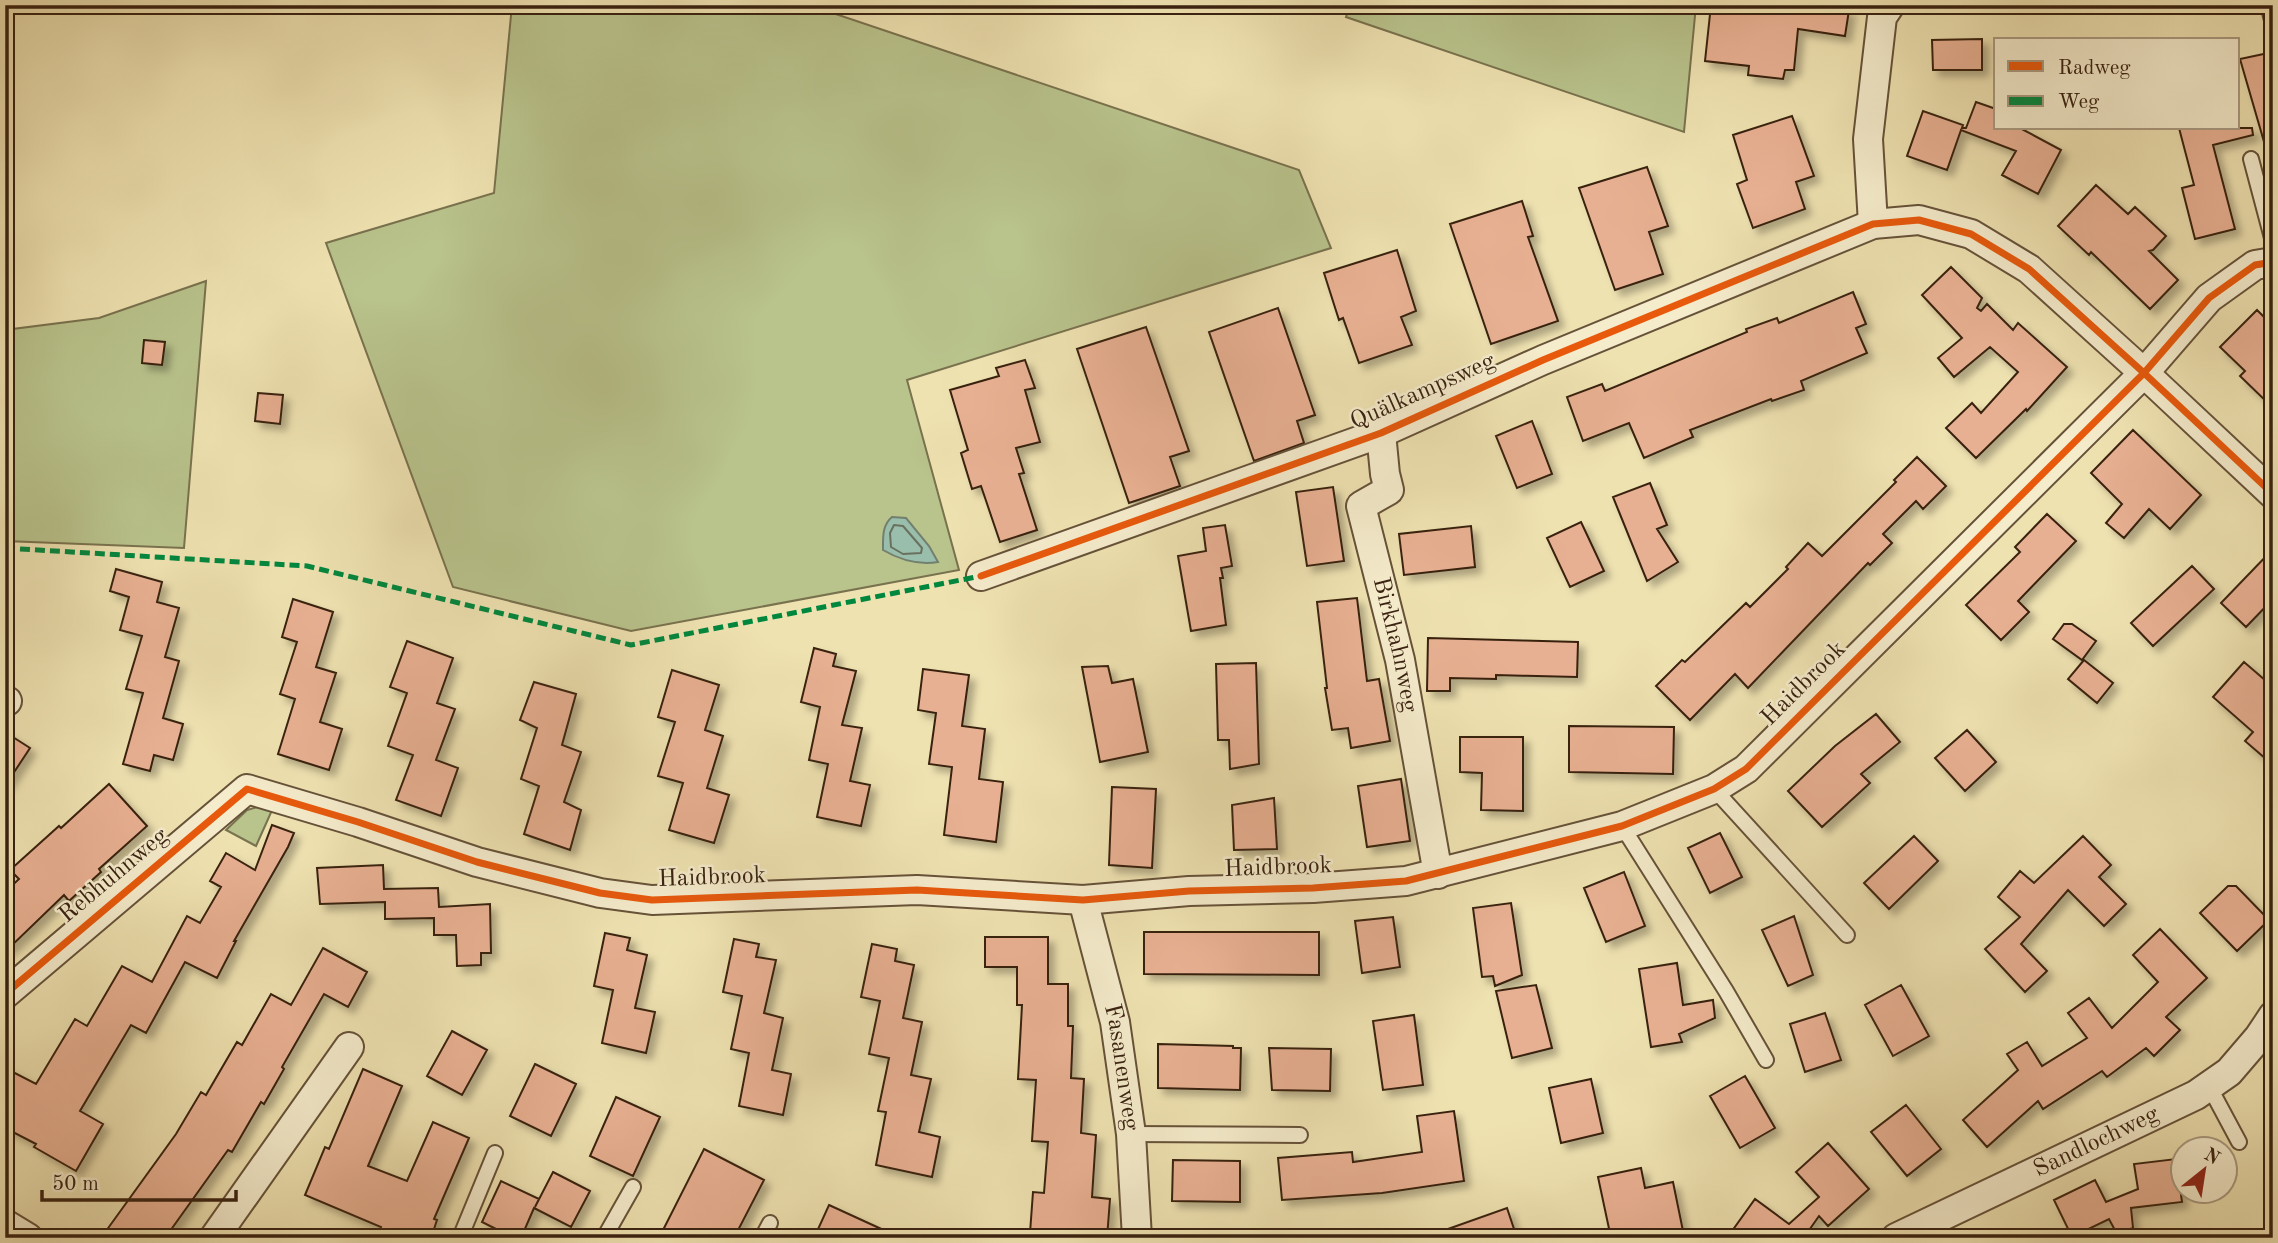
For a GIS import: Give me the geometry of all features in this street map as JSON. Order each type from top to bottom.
[{"type":"street","points":[[1873,224],[1867,139],[1882,17],[1890,5]]},
{"type":"street","name":"Quälkampsweg","points":[[981,576],[1381,433],[1543,360],[1873,224],[1919,219],[1971,234],[2029,269],[2273,494]]},
{"type":"street","name":"Haidbrook","points":[[247,789],[358,822],[477,862],[600,893],[652,900],[916,890],[1083,900],[1188,891],[1340,886],[1406,881],[1438,874],[1622,826],[1714,789],[1746,769],[2144,373],[2209,298],[2255,265],[2273,262]]},
{"type":"street","name":"Birkhahnweg","points":[[1381,433],[1389,490],[1361,506],[1400,660],[1438,874]]},
{"type":"street","name":"Rebhuhnweg","points":[[5,994],[247,789]]},
{"type":"street","name":"Fasanenweg","points":[[1083,900],[1115,1022],[1131,1134],[1137,1238]]},
{"type":"street","name":"Sandlochweg","points":[[1896,1238],[2185,1100],[2209,1086],[2229,1072],[2273,1016]]},
{"type":"street","points":[[214,1238],[349,1047]]},
{"type":"street","points":[[5,1224],[27,1238]]},
{"type":"lane","points":[[2267,5],[2273,24]]},
{"type":"lane","points":[[2251,159],[2273,242]]},
{"type":"lane","points":[[1714,789],[1847,935]]},
{"type":"lane","points":[[1622,826],[1766,1060]]},
{"type":"lane","points":[[2209,1086],[2235,1134]]},
{"type":"lane","points":[[1131,1134],[1300,1135]]},
{"type":"lane","points":[[460,1238],[495,1153]]},
{"type":"lane","points":[[604,1238],[632,1187]]},
{"type":"lane","points":[[762,1238],[770,1223]]},
{"type":"green space","points":[[512,5],[809,5],[1299,170],[1331,248],[907,380],[959,570],[631,631],[453,587],[326,243],[494,193]]},
{"type":"green space","points":[[1350,5],[1696,5],[1684,132],[1346,17]]},
{"type":"green space","points":[[206,281],[184,548],[5,541],[5,330],[99,318]]},
{"type":"green space","points":[[261,806],[273,808],[256,846],[226,830],[247,810]]},
{"type":"water","points":[[892,517],[906,518],[929,546],[938,562],[910,561],[883,550],[885,528]]},
{"type":"building","points":[[1711,5],[1755,5],[1820,12],[1821,6],[1849,10],[1845,36],[1798,29],[1794,70],[1785,70],[1783,79],[1748,75],[1749,66],[1705,61]]},
{"type":"building","points":[[1982,39],[1982,70],[1933,70],[1932,40]]},
{"type":"building","points":[[2273,52],[2273,151],[2267,152],[2240,59]]},
{"type":"building","points":[[1976,102],[1994,108],[1994,130],[2024,130],[2061,150],[2038,194],[2002,175],[2016,151],[1961,130],[1947,170],[1907,156],[1923,111],[1966,128]]},
{"type":"building","points":[[1792,116],[1814,176],[1796,182],[1805,209],[1753,228],[1737,184],[1747,180],[1733,135]]},
{"type":"building","points":[[2252,128],[2253,135],[2213,145],[2235,229],[2195,239],[2182,188],[2194,185],[2180,130]]},
{"type":"building","points":[[1647,167],[1668,226],[1649,232],[1663,274],[1615,290],[1579,188]]},
{"type":"building","points":[[2096,185],[2128,214],[2135,207],[2166,236],[2149,251],[2178,280],[2150,309],[2091,252],[2089,255],[2058,226]]},
{"type":"building","points":[[1522,201],[1533,236],[1528,237],[1558,321],[1491,344],[1450,224]]},
{"type":"building","points":[[1397,250],[1416,311],[1401,317],[1412,345],[1359,363],[1343,318],[1339,320],[1324,273]]},
{"type":"building","points":[[1951,267],[1982,298],[1977,308],[1981,311],[1987,304],[2013,330],[2018,323],[2067,367],[2027,411],[2026,409],[1976,458],[1946,428],[1972,403],[1981,413],[2018,372],[1990,347],[1954,377],[1938,358],[1962,338],[1922,295]]},
{"type":"building","points":[[1853,292],[1866,324],[1856,328],[1867,353],[1801,381],[1804,390],[1772,401],[1771,399],[1690,430],[1693,437],[1644,458],[1629,423],[1583,441],[1567,397],[1602,384],[1605,391],[1747,332],[1746,329],[1777,318],[1779,323]]},
{"type":"building","points":[[1278,308],[1315,415],[1297,421],[1304,443],[1254,461],[1209,332]]},
{"type":"building","points":[[2257,310],[2273,326],[2273,408],[2240,376],[2245,371],[2220,347]]},
{"type":"building","points":[[1146,327],[1189,451],[1170,457],[1180,486],[1129,503],[1077,349]]},
{"type":"building","points":[[144,340],[165,342],[162,365],[142,363]]},
{"type":"building","points":[[1025,360],[1035,388],[1025,390],[1040,442],[1016,448],[1024,473],[1019,474],[1037,530],[1000,542],[981,486],[972,489],[961,453],[968,450],[950,390],[999,376],[996,368]]},
{"type":"building","points":[[258,393],[283,395],[280,424],[255,421]]},
{"type":"building","points":[[1532,421],[1552,474],[1517,488],[1496,436]]},
{"type":"building","points":[[2133,430],[2201,495],[2170,529],[2149,509],[2124,538],[2106,523],[2122,504],[2091,473]]},
{"type":"building","points":[[1917,457],[1946,486],[1923,509],[1916,501],[1883,534],[1892,543],[1870,565],[1868,563],[1748,688],[1735,674],[1690,720],[1656,686],[1746,603],[1750,607],[1788,569],[1786,567],[1808,543],[1822,556],[1896,482],[1894,480]]},
{"type":"building","points":[[1650,483],[1667,525],[1657,529],[1678,562],[1647,581],[1613,497]]},
{"type":"building","points":[[1333,487],[1344,561],[1307,566],[1296,492]]},
{"type":"building","points":[[2047,514],[2076,541],[2018,601],[2029,612],[2001,640],[1966,605],[2020,552],[2015,547]]},
{"type":"building","points":[[1581,522],[1604,571],[1570,587],[1547,538]]},
{"type":"building","points":[[1225,525],[1232,566],[1221,568],[1226,625],[1191,631],[1178,556],[1206,551],[1203,528]]},
{"type":"building","points":[[1471,526],[1475,567],[1404,575],[1399,534]]},
{"type":"building","points":[[2273,549],[2273,599],[2246,627],[2221,603]]},
{"type":"building","points":[[2192,566],[2214,589],[2153,646],[2131,623]]},
{"type":"building","points":[[116,569],[162,582],[157,602],[179,608],[165,657],[179,661],[163,718],[183,724],[173,760],[154,755],[150,771],[123,764],[143,693],[126,689],[142,636],[120,630],[129,597],[110,591]]},
{"type":"building","points":[[1357,598],[1367,681],[1379,679],[1390,741],[1351,748],[1348,728],[1332,730],[1317,602]]},
{"type":"building","points":[[293,599],[333,612],[316,667],[336,673],[320,722],[342,729],[329,770],[278,754],[295,699],[280,694],[297,642],[282,637]]},
{"type":"building","points":[[2064,624],[2072,624],[2096,641],[2082,660],[2053,639]]},
{"type":"building","points":[[1428,638],[1578,642],[1577,677],[1496,675],[1496,679],[1450,678],[1450,691],[1427,691]]},
{"type":"building","points":[[407,641],[453,658],[437,703],[455,709],[436,760],[458,768],[441,816],[396,800],[413,755],[388,746],[407,693],[390,687]]},
{"type":"building","points":[[814,648],[836,654],[833,666],[856,671],[842,725],[862,728],[850,781],[870,785],[861,826],[817,817],[828,764],[809,760],[820,707],[801,702]]},
{"type":"building","points":[[2084,660],[2113,683],[2097,703],[2068,679]]},
{"type":"building","points":[[2244,662],[2273,687],[2273,765],[2245,741],[2253,732],[2213,697]]},
{"type":"building","points":[[1256,663],[1259,764],[1230,769],[1229,740],[1218,740],[1216,664]]},
{"type":"building","points":[[1108,666],[1112,683],[1133,679],[1148,752],[1100,762],[1082,667]]},
{"type":"building","points":[[923,669],[969,675],[962,726],[985,729],[979,779],[1003,782],[996,842],[944,835],[952,767],[929,764],[936,713],[918,710]]},
{"type":"building","points":[[672,670],[719,685],[705,730],[723,736],[707,788],[729,795],[714,843],[669,830],[683,783],[658,776],[675,722],[658,717]]},
{"type":"building","points":[[534,682],[576,694],[562,745],[581,752],[564,802],[581,810],[570,850],[524,834],[539,786],[521,779],[537,728],[520,720]]},
{"type":"building","points":[[1876,714],[1900,742],[1861,774],[1870,783],[1822,827],[1788,791],[1835,746]]},
{"type":"building","points":[[1569,726],[1674,727],[1673,774],[1569,772]]},
{"type":"building","points":[[1967,730],[1996,762],[1965,791],[1935,758]]},
{"type":"building","points":[[5,732],[30,748],[5,786]]},
{"type":"building","points":[[1460,737],[1523,737],[1523,811],[1481,810],[1482,773],[1460,772]]},
{"type":"building","points":[[1401,779],[1410,841],[1367,847],[1358,786]]},
{"type":"building","points":[[109,784],[147,826],[99,869],[101,872],[69,901],[64,895],[5,952],[5,892],[19,879],[10,870]]},
{"type":"building","points":[[1112,787],[1156,789],[1152,868],[1109,865]]},
{"type":"building","points":[[1274,798],[1277,849],[1234,850],[1232,805]]},
{"type":"building","points":[[272,825],[294,833],[234,941],[217,978],[185,962],[146,1033],[131,1025],[80,1111],[103,1124],[76,1171],[34,1147],[36,1144],[5,1128],[5,1068],[36,1084],[75,1019],[87,1026],[122,966],[152,982],[187,916],[200,923],[221,887],[210,881],[226,853],[255,870]]},
{"type":"building","points":[[1720,833],[1742,877],[1710,893],[1688,848]]},
{"type":"building","points":[[1914,836],[1938,861],[1889,909],[1864,883]]},
{"type":"building","points":[[2083,836],[2111,865],[2099,877],[2126,904],[2104,926],[2068,890],[2021,944],[2047,971],[2025,992],[1985,949],[2020,917],[1998,897],[2020,871],[2034,883]]},
{"type":"building","points":[[383,865],[384,889],[438,888],[439,907],[490,904],[491,953],[481,953],[481,965],[457,966],[456,935],[434,935],[434,918],[385,919],[385,902],[320,904],[317,868]]},
{"type":"building","points":[[1624,872],[1645,926],[1606,942],[1584,888]]},
{"type":"building","points":[[2228,886],[2236,886],[2269,920],[2237,951],[2200,913]]},
{"type":"building","points":[[1511,903],[1522,975],[1495,986],[1493,976],[1482,977],[1473,908]]},
{"type":"building","points":[[1794,916],[1813,975],[1788,986],[1762,930]]},
{"type":"building","points":[[1393,917],[1400,967],[1362,973],[1355,921]]},
{"type":"building","points":[[2160,929],[2207,978],[2166,1017],[2180,1030],[2154,1056],[2146,1048],[2107,1077],[2102,1071],[2043,1109],[2038,1101],[1987,1147],[1963,1120],[2018,1070],[2007,1054],[2027,1042],[2042,1066],[2087,1038],[2068,1013],[2089,998],[2112,1028],[2158,982],[2133,955]]},
{"type":"building","points":[[1144,932],[1319,932],[1319,975],[1144,974]]},
{"type":"building","points":[[605,933],[630,938],[627,950],[647,955],[635,1008],[655,1012],[646,1053],[602,1043],[613,990],[594,986]]},
{"type":"building","points":[[985,937],[1048,937],[1048,984],[1068,984],[1068,1026],[1073,1026],[1071,1078],[1084,1079],[1081,1133],[1096,1135],[1092,1197],[1110,1199],[1107,1238],[1067,1238],[1030,1233],[1033,1192],[1044,1193],[1048,1142],[1032,1141],[1036,1080],[1018,1079],[1022,1005],[1017,1005],[1017,967],[985,967]]},
{"type":"building","points":[[734,939],[759,944],[756,957],[776,960],[764,1013],[783,1018],[772,1070],[791,1074],[783,1115],[739,1106],[749,1053],[731,1049],[742,996],[723,992]]},
{"type":"building","points":[[872,944],[897,949],[895,961],[914,965],[903,1018],[922,1022],[911,1075],[931,1079],[919,1132],[940,1137],[932,1177],[876,1165],[886,1112],[878,1111],[889,1058],[869,1054],[880,1001],[861,997]]},
{"type":"building","points":[[323,948],[367,972],[348,1007],[324,994],[264,1104],[261,1102],[232,1152],[228,1150],[165,1238],[101,1238],[176,1134],[201,1092],[206,1095],[237,1042],[242,1045],[271,994],[291,1005]]},
{"type":"building","points":[[1677,963],[1683,1005],[1713,1000],[1715,1018],[1679,1034],[1682,1042],[1651,1047],[1639,969]]},
{"type":"building","points":[[1536,985],[1552,1048],[1512,1058],[1496,991]]},
{"type":"building","points":[[1901,985],[1929,1036],[1893,1056],[1865,1005]]},
{"type":"building","points":[[1825,1013],[1841,1060],[1805,1072],[1790,1024]]},
{"type":"building","points":[[1414,1015],[1423,1085],[1383,1090],[1373,1021]]},
{"type":"building","points":[[452,1031],[487,1050],[462,1095],[427,1076]]},
{"type":"building","points":[[1158,1044],[1241,1048],[1240,1090],[1158,1088]]},
{"type":"building","points":[[1269,1048],[1331,1049],[1330,1091],[1272,1090]]},
{"type":"building","points":[[535,1064],[576,1084],[551,1136],[510,1116]]},
{"type":"building","points":[[363,1069],[402,1086],[368,1166],[407,1181],[433,1122],[469,1138],[434,1219],[437,1220],[431,1238],[377,1238],[381,1227],[305,1195],[325,1147],[329,1149]]},
{"type":"building","points":[[1745,1076],[1775,1128],[1740,1148],[1710,1096]]},
{"type":"building","points":[[1591,1079],[1603,1133],[1561,1143],[1549,1088]]},
{"type":"building","points":[[616,1097],[660,1117],[633,1176],[590,1156]]},
{"type":"building","points":[[1906,1105],[1941,1149],[1907,1176],[1871,1132]]},
{"type":"building","points":[[1454,1111],[1464,1181],[1382,1193],[1282,1200],[1278,1158],[1352,1152],[1353,1162],[1422,1152],[1417,1116]]},
{"type":"building","points":[[1828,1143],[1869,1189],[1828,1226],[1819,1216],[1805,1236],[1808,1238],[1727,1238],[1755,1199],[1789,1224],[1819,1197],[1796,1172]]},
{"type":"building","points":[[704,1149],[764,1180],[734,1238],[659,1238]]},
{"type":"building","points":[[1173,1160],[1240,1161],[1240,1202],[1172,1201]]},
{"type":"building","points":[[2170,1160],[2170,1203],[2131,1208],[2133,1228],[2117,1234],[2109,1219],[2072,1237],[2054,1200],[2095,1180],[2106,1202],[2138,1189],[2134,1164]]},
{"type":"building","points":[[1641,1168],[1645,1188],[1673,1182],[1683,1231],[1651,1238],[1611,1238],[1598,1177]]},
{"type":"building","points":[[553,1172],[590,1191],[571,1227],[534,1208],[521,1238],[514,1238],[482,1222],[501,1181],[539,1199],[535,1207]]},
{"type":"building","points":[[829,1205],[901,1238],[814,1238]]},
{"type":"building","points":[[1507,1208],[1517,1238],[1431,1238],[1431,1235]]},
{"type":"marked path","points":[[5,548],[307,566],[631,645],[981,576]]},
{"type":"cycle path","points":[[981,576],[1381,433],[1543,360],[1873,224],[1919,220],[1971,234],[2029,269],[2273,494]]},
{"type":"cycle path","points":[[5,994],[247,789],[358,822],[477,862],[600,893],[652,900],[917,890],[1083,900],[1189,891],[1313,888],[1406,881],[1622,826],[1714,789],[1746,769],[2144,373],[2209,298],[2255,265],[2273,262]]}]
